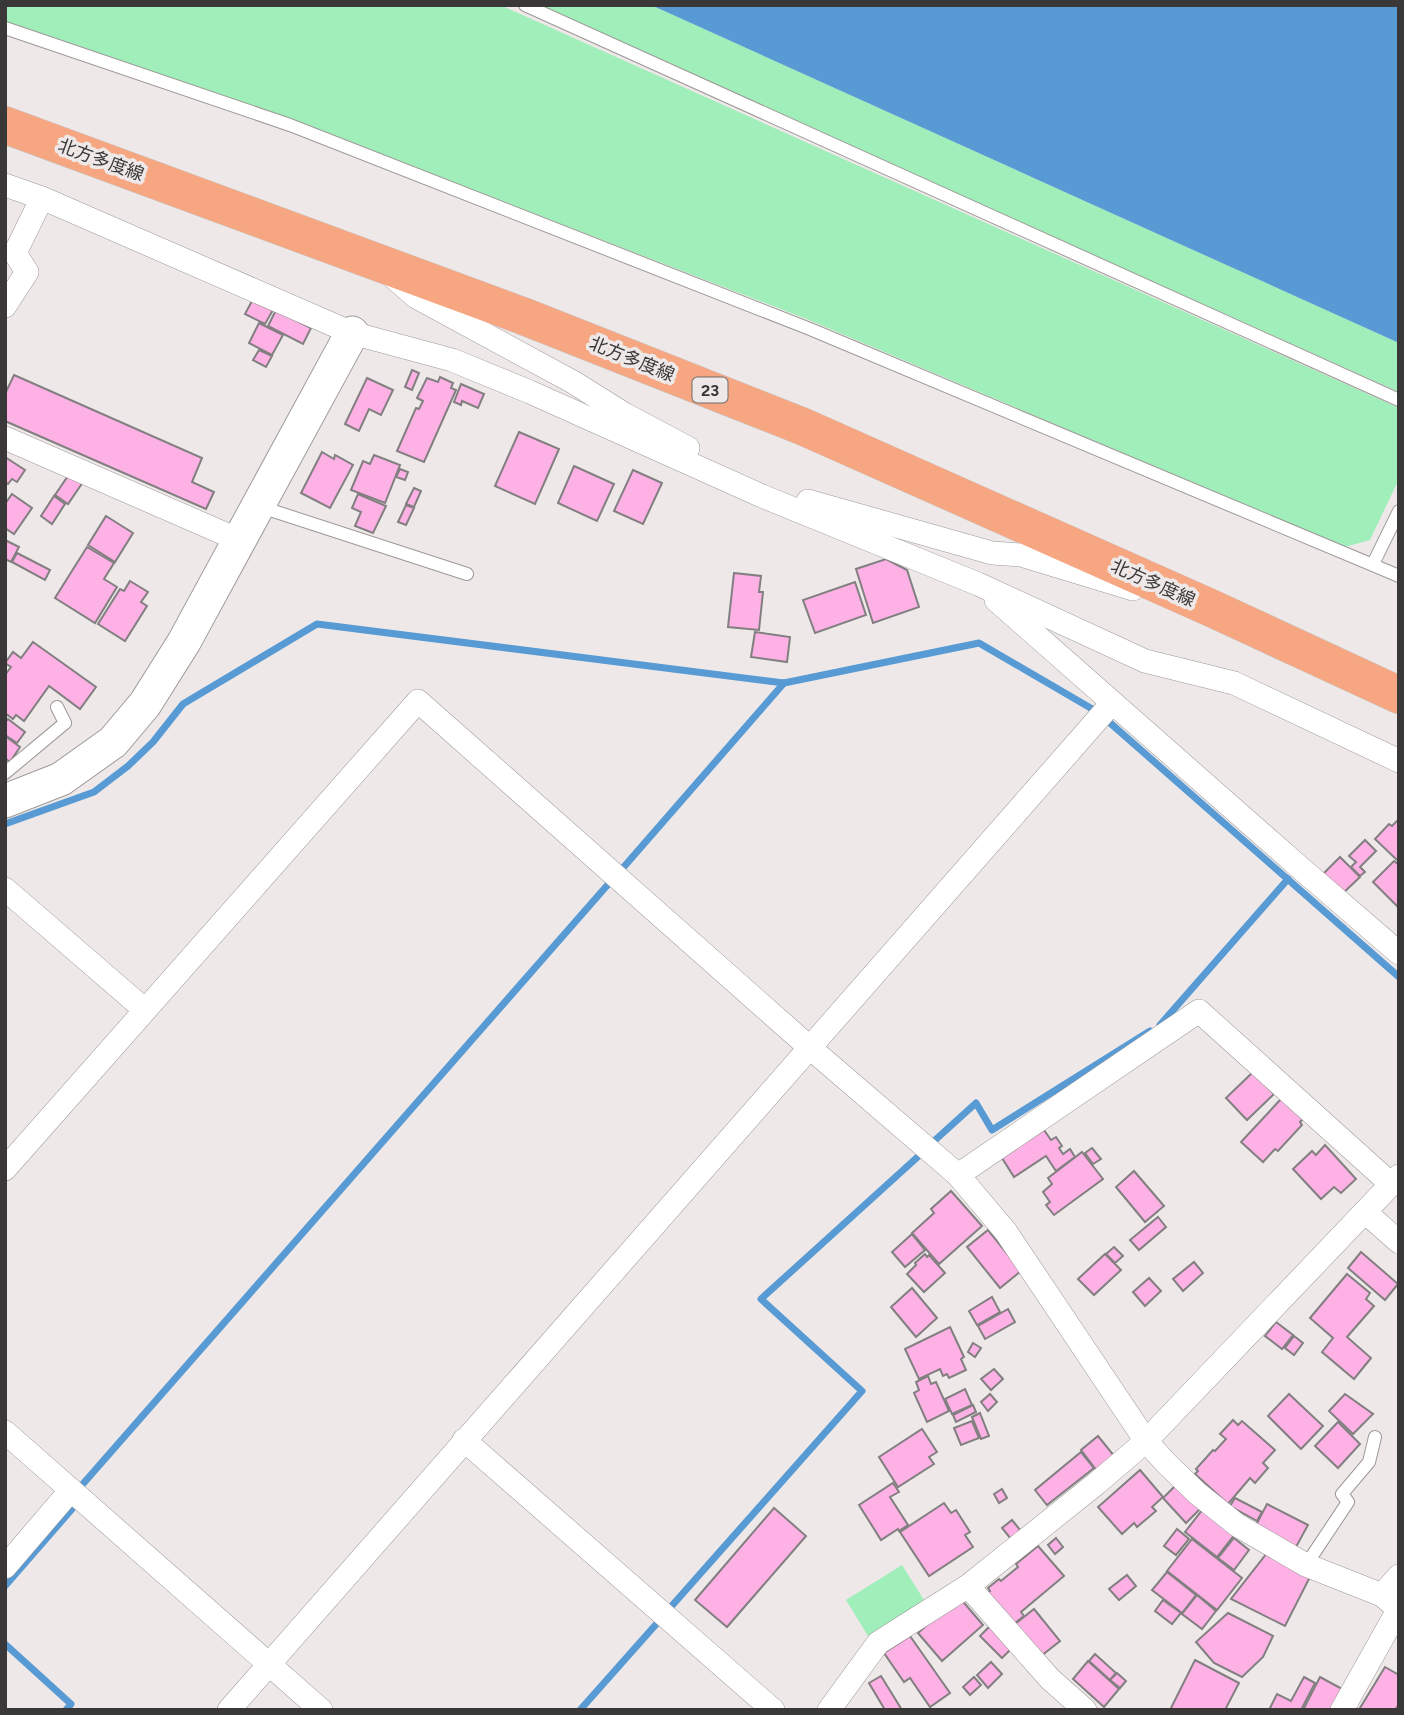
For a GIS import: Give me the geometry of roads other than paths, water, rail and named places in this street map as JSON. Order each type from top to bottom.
[{"type":"main road","name":"北方多度線","points":[[5,125],[523,316],[804,427],[1211,608],[1399,695]]},
{"type":"street","points":[[5,186],[42,198],[352,333],[452,360],[530,392],[762,496],[978,584],[1145,661],[1234,683],[1399,761]]},
{"type":"street","points":[[5,306],[27,272],[15,253],[42,198]]},
{"type":"street","points":[[373,260],[416,297],[724,467],[762,496],[804,500],[992,552],[1021,555],[1158,597],[1211,608]]},
{"type":"street","points":[[5,801],[61,779],[113,742],[145,705],[184,642],[352,333]]},
{"type":"street","points":[[5,438],[239,540]]},
{"type":"street","points":[[978,584],[1399,953]]},
{"type":"street","points":[[5,1169],[418,701],[958,1175],[1006,1232],[1146,1441],[1197,1493],[1237,1525],[1306,1565],[1393,1605]]},
{"type":"street","points":[[229,1710],[1112,703]]},
{"type":"street","points":[[5,889],[145,1010]]},
{"type":"street","points":[[829,1710],[878,1643],[968,1586],[1146,1441],[1395,1180],[1199,1011],[958,1175]]},
{"type":"street","points":[[1365,1212],[1399,1241]]},
{"type":"street","points":[[5,1432],[321,1710]]},
{"type":"street","points":[[464,1440],[773,1710]]},
{"type":"street","points":[[5,1567],[71,1490]]},
{"type":"street","points":[[1342,1710],[1393,1605],[1399,1576]]},
{"type":"street","points":[[968,1586],[1050,1679],[1085,1710]]},
{"type":"lane","points":[[525,5],[1399,400]]},
{"type":"lane","points":[[5,28],[303,130],[810,329],[1399,576]]},
{"type":"lane","points":[[258,506],[467,574]]},
{"type":"lane","points":[[1373,564],[1399,511]]},
{"type":"lane","points":[[5,774],[65,723],[57,706]]},
{"type":"lane","points":[[1306,1565],[1348,1502],[1342,1494],[1369,1462],[1375,1437]]},
{"type":"water","points":[[651,5],[1399,5],[1399,343]]},
{"type":"waterway","points":[[5,824],[94,792],[128,766],[153,742],[183,704],[317,624],[784,683],[979,643],[1094,710]]},
{"type":"waterway","points":[[622,869],[784,683]]},
{"type":"waterway","points":[[1109,722],[1399,977]]},
{"type":"waterway","points":[[1160,1025],[1288,879]]},
{"type":"waterway","points":[[82,1485],[611,881]]},
{"type":"waterway","points":[[933,1142],[976,1103],[992,1130],[1150,1031]]},
{"type":"waterway","points":[[669,1609],[862,1391],[761,1299],[922,1153]]},
{"type":"waterway","points":[[5,1586],[72,1509]]},
{"type":"waterway","points":[[580,1710],[659,1621]]},
{"type":"waterway","points":[[5,1644],[71,1704],[66,1710]]}]
